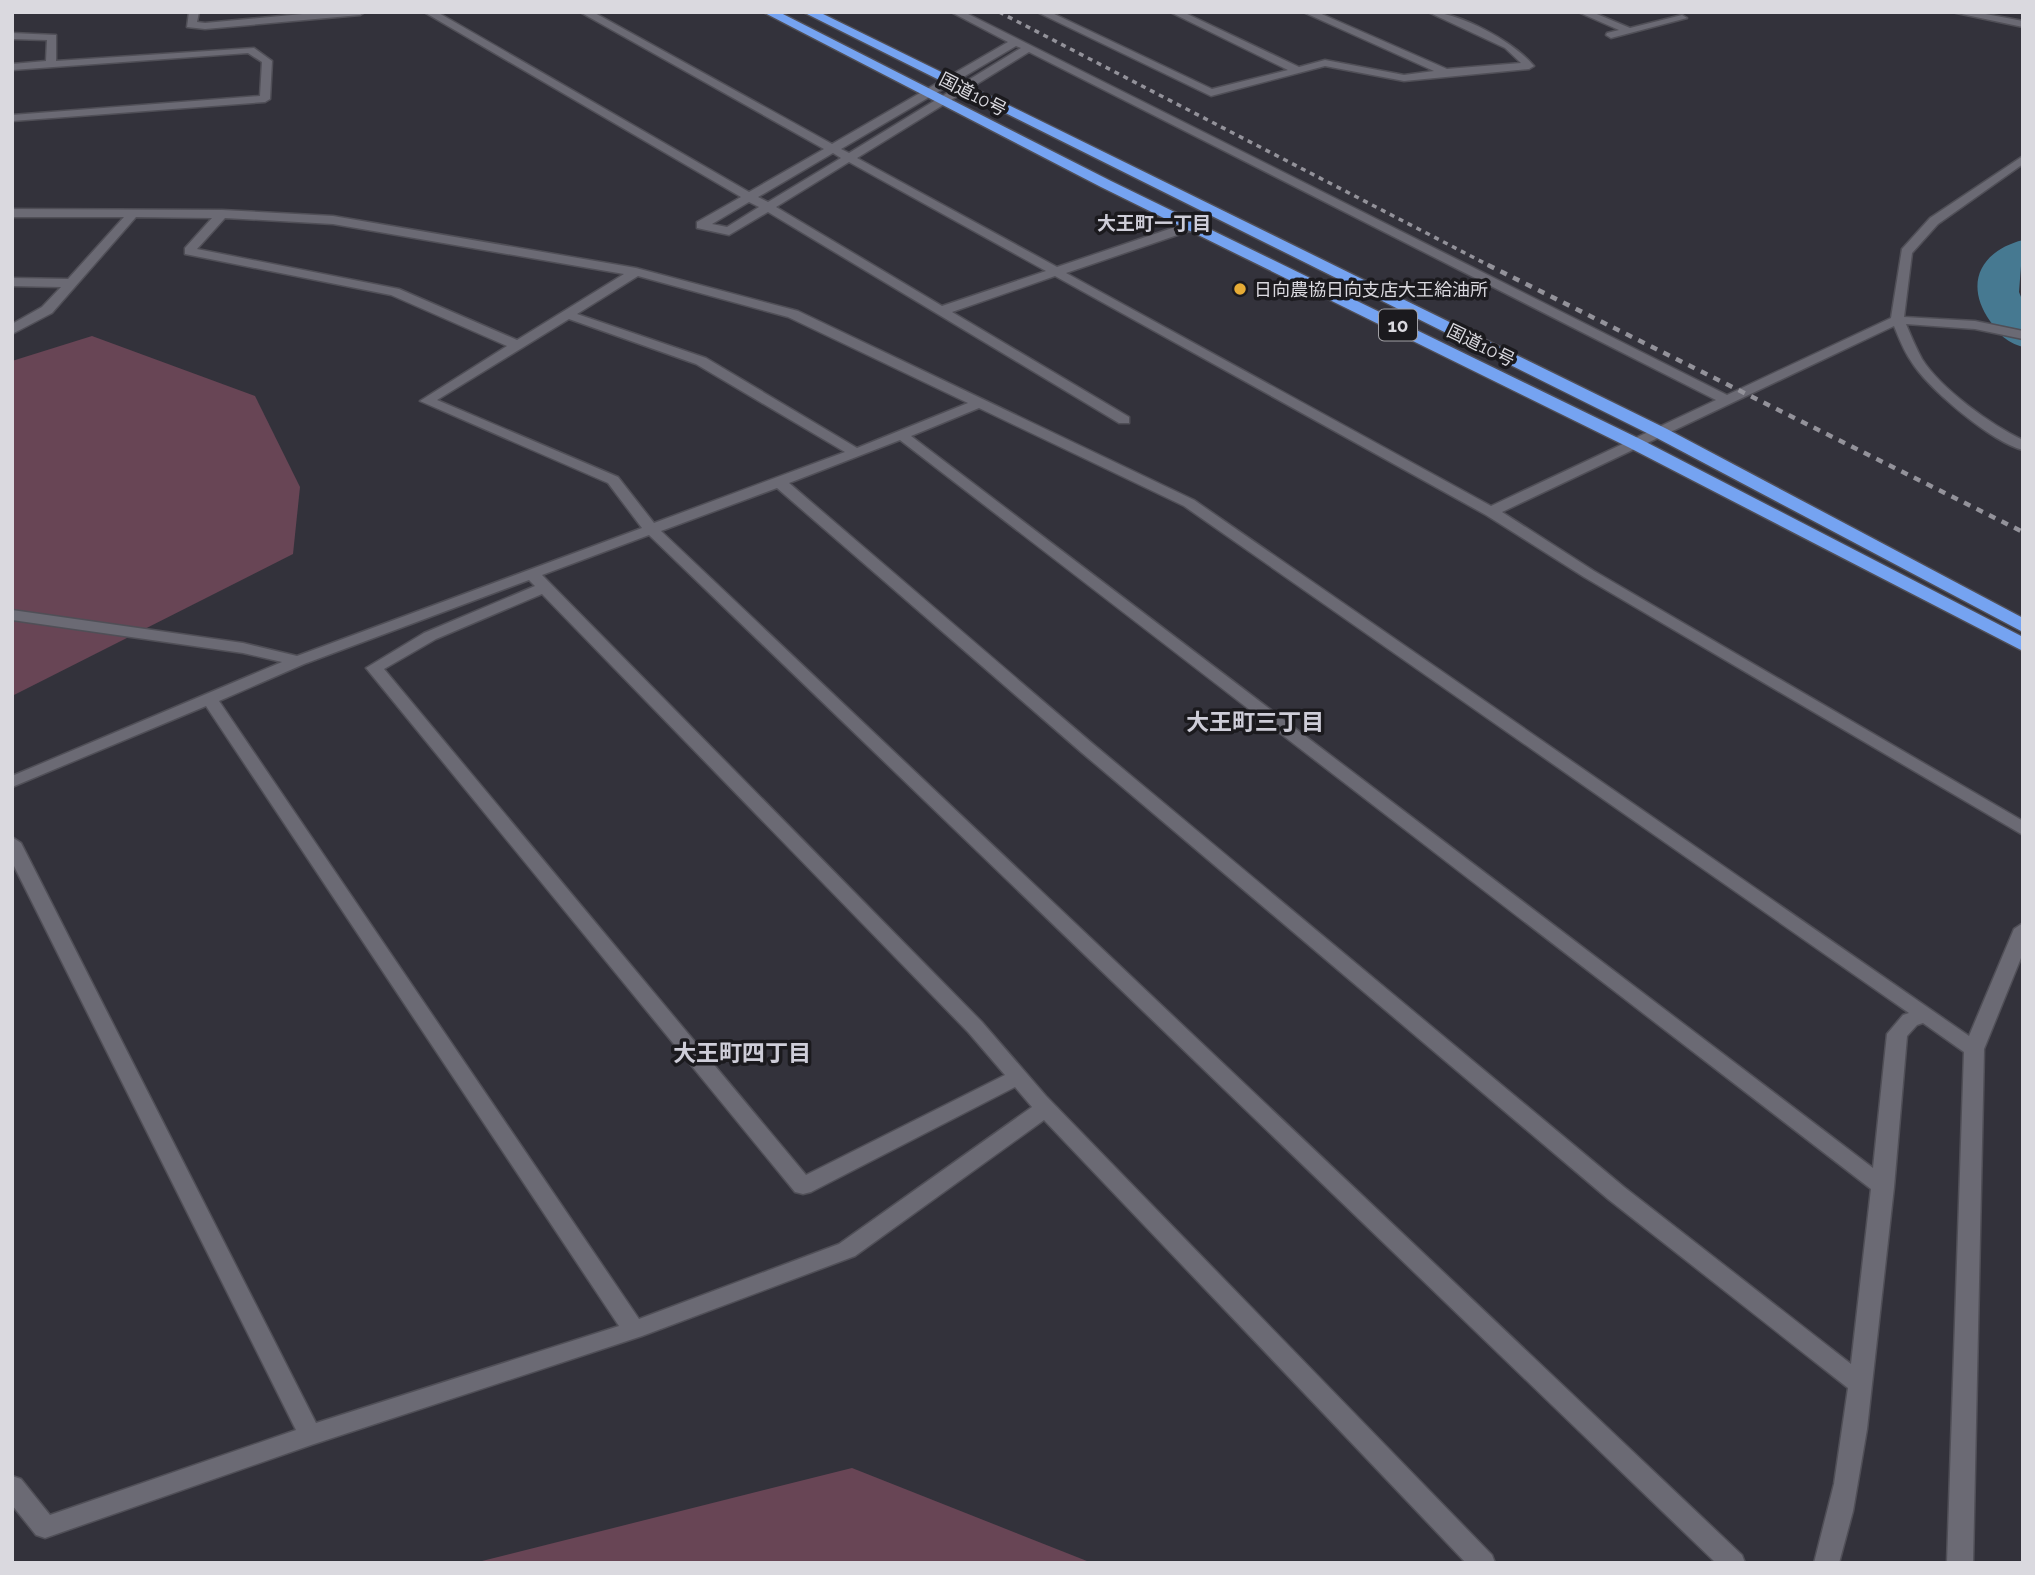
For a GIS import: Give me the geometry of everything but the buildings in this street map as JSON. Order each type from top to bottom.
[{"type":"highway","name":"国道10号","points":[[769,12],[1636,444],[2023,645]]},
{"type":"highway","name":"国道10号","points":[[809,12],[958,83],[1661,433],[2023,626]]},
{"type":"street","points":[[194,12],[191,25],[205,26],[360,12]]},
{"type":"street","points":[[429,12],[749,196],[1124,420]]},
{"type":"street","points":[[585,12],[1491,512],[1589,574],[2023,829]]},
{"type":"street","points":[[956,12],[1726,400]]},
{"type":"street","points":[[1042,12],[1211,93],[1325,63],[1404,78],[1529,66],[1509,46],[1433,12]]},
{"type":"street","points":[[1057,19],[1069,12]]},
{"type":"street","points":[[1175,12],[1297,70]]},
{"type":"street","points":[[1308,12],[1446,72]]},
{"type":"street","points":[[1583,12],[1627,30]]},
{"type":"street","points":[[1956,12],[2023,24]]},
{"type":"street","points":[[1611,35],[1682,18]]},
{"type":"street","points":[[12,36],[52,37],[51,64]]},
{"type":"street","points":[[936,97],[835,149],[701,225],[729,231],[850,157],[1016,42]]},
{"type":"street","points":[[958,83],[1027,49]]},
{"type":"street","points":[[12,67],[250,51],[267,61],[265,99],[12,118]]},
{"type":"street","points":[[2023,159],[1934,221],[1906,252],[1897,320],[1917,361],[1939,386],[1999,434],[2023,446]]},
{"type":"street","points":[[12,213],[222,214],[333,220],[636,272],[793,314],[1189,503],[1974,1049]]},
{"type":"street","points":[[222,214],[189,251],[395,292],[519,346]]},
{"type":"street","points":[[12,330],[28,324],[47,310],[132,215]]},
{"type":"street","points":[[941,311],[1194,225]]},
{"type":"street","points":[[636,272],[427,401],[613,480],[651,529],[1733,1563]]},
{"type":"street","points":[[12,282],[71,283]]},
{"type":"street","points":[[569,314],[701,361],[856,453]]},
{"type":"street","points":[[1491,512],[1897,320],[1975,325],[2023,335]]},
{"type":"street","points":[[12,782],[210,700],[298,660],[903,436],[980,403]]},
{"type":"street","points":[[903,436],[1883,1186]]},
{"type":"street","points":[[779,482],[1098,757],[1616,1193],[1860,1384]]},
{"type":"street","points":[[531,573],[975,1027],[1046,1108],[1483,1563]]},
{"type":"street","points":[[545,587],[430,636],[374,668],[803,1186],[1017,1077]]},
{"type":"street","points":[[12,615],[243,648],[298,660]]},
{"type":"street","points":[[210,700],[634,1330]]},
{"type":"street","points":[[12,843],[310,1435]]},
{"type":"street","points":[[1960,1563],[1974,1049],[2023,929]]},
{"type":"street","points":[[1826,1563],[1840,1524],[1860,1384],[1897,1034],[1910,1020],[1926,1015]]},
{"type":"street","points":[[12,1486],[45,1527],[310,1435],[634,1330],[847,1250],[1046,1108]]},
{"type":"shaded area","points":[[92,336],[255,396],[300,487],[293,554],[12,696],[12,361]]},
{"type":"shaded area","points":[[852,1468],[1092,1563],[474,1563]]},
{"type":"waterway","points":[[2023,253],[2002,273],[1997,292],[2005,311],[2023,333]]},
{"type":"railway","points":[[999,12],[1492,267]]},
{"type":"railway","points":[[1488,265],[1492,267]]},
{"type":"railway","points":[[1492,267],[2023,532]]},
{"type":"place","name":"日向農協日向支店大王給油所","points":[[1240,289]]},
{"type":"district","name":"大王町一丁目","points":[[1154,223]]},
{"type":"district","name":"大王町三丁目","points":[[1255,721]]},
{"type":"district","name":"大王町四丁目","points":[[742,1052]]}]
